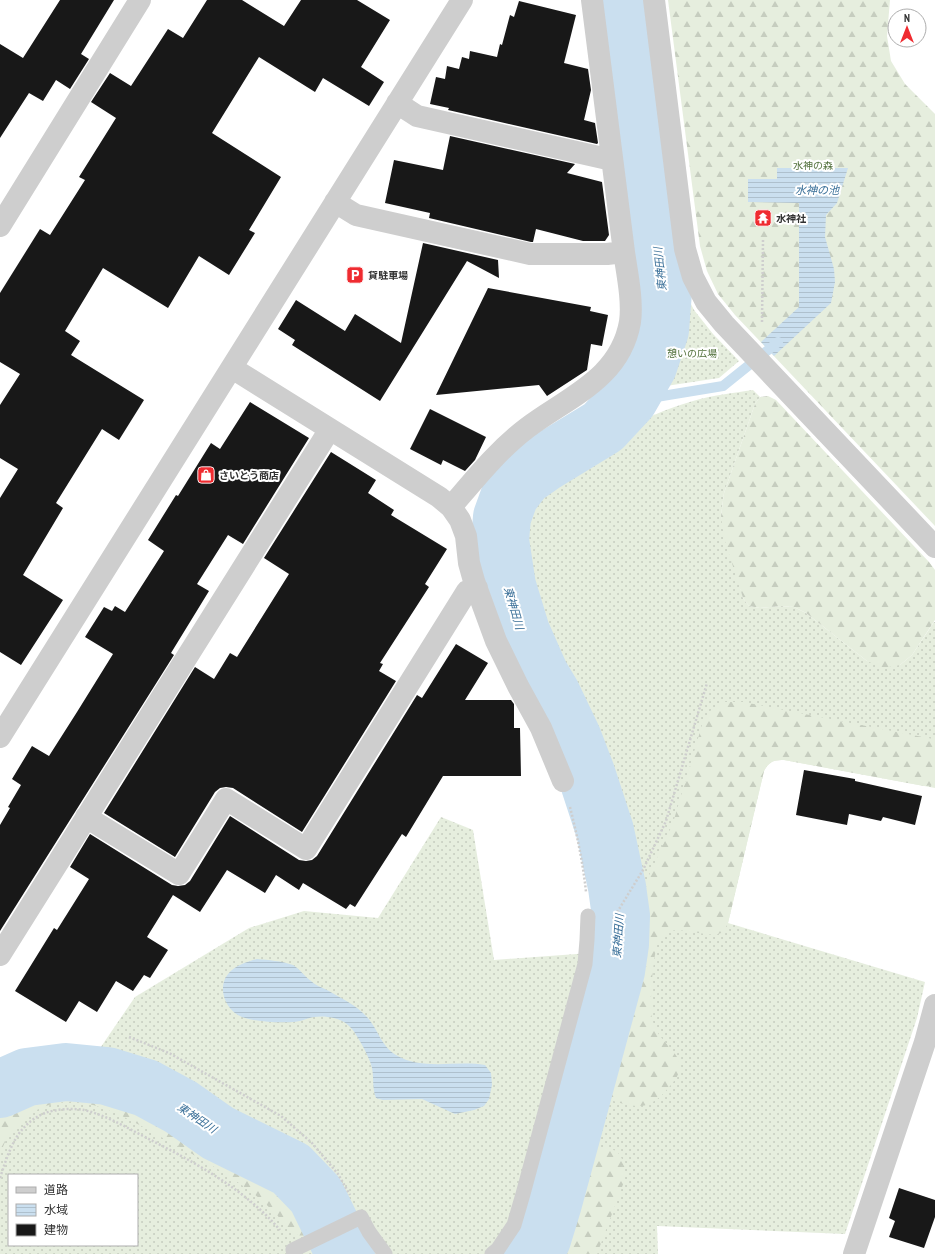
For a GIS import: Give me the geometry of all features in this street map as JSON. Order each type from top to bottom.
[{"type":"street","points":[[0,226],[140,0]]},
{"type":"street","points":[[1,735],[462,0]]},
{"type":"street","points":[[451,507],[489,462],[512,440],[526,428],[594,383],[611,366],[624,345],[630,321],[630,297],[592,0]]},
{"type":"street","points":[[654,0],[685,249],[693,277],[706,302],[724,324],[935,547]]},
{"type":"street","points":[[397,104],[417,116],[612,160]]},
{"type":"street","points":[[335,202],[356,215],[530,254],[607,254],[624,252]]},
{"type":"street","points":[[232,368],[439,496],[451,507],[460,520],[466,536],[469,563],[496,641],[518,686],[542,728],[563,781]]},
{"type":"street","points":[[0,955],[330,429]]},
{"type":"street","points":[[86,817],[179,874],[226,799],[306,849],[467,591],[477,588]]},
{"type":"street","points":[[854,1254],[925,1042],[935,1005]]},
{"type":"lane","points":[[492,1254],[498,1250],[514,1225],[523,1194],[585,964],[588,916]]},
{"type":"lane","points":[[293,1252],[358,1218],[385,1254]]},
{"type":"path","points":[[762,325],[763,239]]},
{"type":"path","points":[[611,922],[644,870],[666,821],[707,683]]},
{"type":"path","points":[[563,781],[578,837],[583,864],[588,916]]},
{"type":"path","points":[[129,1037],[169,1053],[281,1116],[312,1142],[338,1174],[358,1218]]},
{"type":"path","points":[[0,1178],[9,1152],[17,1136],[30,1122],[46,1113],[64,1109],[83,1110],[100,1115],[168,1148],[247,1197],[272,1220],[291,1242],[293,1252]]},
{"type":"green space","name":"水神の森","points":[[668,0],[890,0],[889,8],[887,8],[887,48],[889,48],[891,61],[905,84],[935,114],[935,526],[735,315],[718,294],[707,271],[700,246]]},
{"type":"green space","name":"憩いの広場","points":[[675,273],[694,310],[713,334],[739,361],[719,378],[646,389],[657,370],[669,332]]},
{"type":"green space","points":[[753,390],[760,397],[755,404],[724,493],[721,516],[743,598],[749,606],[760,608],[781,606],[794,607],[806,613],[867,661],[900,665],[912,655],[935,622],[935,788],[784,760],[772,762],[764,771],[728,923],[925,982],[917,1018],[845,1234],[657,1226],[658,1254],[550,1254],[556,1245],[568,1207],[630,974],[636,914],[627,858],[605,785],[582,724],[573,704],[552,667],[537,631],[522,586],[515,540],[517,520],[522,503],[535,488],[564,468],[647,418],[682,404],[700,399]]},
{"type":"green space","points":[[768,396],[776,400],[935,570],[935,620],[912,655],[900,665],[883,668],[867,661],[806,613],[794,607],[781,606],[760,608],[749,606],[743,598],[724,538],[721,516],[724,493],[755,404],[760,397]]},
{"type":"green space","points":[[725,702],[743,702],[933,739],[935,741],[935,785],[924,786],[784,760],[777,760],[768,765],[764,771],[728,923],[725,929],[721,933],[715,934],[681,930],[666,933],[660,938],[655,953],[652,977],[652,1019],[658,1033],[679,1061],[680,1068],[678,1074],[665,1091],[649,1104],[634,1106],[623,1104],[608,1099],[602,1088],[603,1076],[630,974],[635,945],[636,915],[641,893],[673,823],[702,725],[711,710]]},
{"type":"green space","points":[[441,817],[473,830],[494,960],[604,952],[602,968],[540,1199],[529,1233],[515,1254],[364,1254],[354,1241],[328,1187],[300,1157],[225,1120],[189,1094],[151,1074],[94,1057],[135,997],[249,928],[304,911],[378,918]]},
{"type":"green space","points":[[67,1087],[104,1090],[140,1101],[173,1119],[211,1145],[282,1181],[304,1204],[328,1254],[0,1254],[0,1108],[14,1098],[40,1090]]},
{"type":"green space","points":[[67,1087],[104,1090],[140,1101],[173,1119],[211,1145],[282,1181],[304,1204],[312,1221],[311,1229],[308,1235],[302,1236],[291,1232],[268,1206],[239,1183],[206,1162],[132,1121],[114,1112],[94,1105],[64,1102],[35,1111],[19,1123],[10,1133],[0,1155],[0,1108],[7,1102],[23,1094],[40,1090]]},
{"type":"green space","points":[[602,1147],[617,1151],[625,1164],[625,1179],[597,1254],[550,1254],[556,1245],[579,1166],[587,1153]]},
{"type":"water","name":"水神の池","points":[[777,168],[848,168],[837,203],[826,215],[825,237],[834,269],[835,282],[831,303],[774,356],[761,342],[799,307],[799,203],[748,202],[748,179],[777,179]]},
{"type":"water","points":[[257,959],[293,965],[314,984],[353,1005],[367,1017],[387,1047],[396,1055],[406,1060],[428,1064],[485,1065],[491,1073],[492,1085],[489,1099],[484,1106],[455,1114],[422,1099],[383,1100],[376,1098],[372,1068],[369,1059],[354,1031],[344,1022],[324,1016],[296,1022],[268,1022],[248,1019],[236,1014],[226,1003],[223,989],[224,982],[234,968]]},
{"type":"building","points":[[60,0],[114,0],[81,54],[89,59],[70,89],[56,80],[43,101],[29,93],[0,138],[0,44],[23,58]]},
{"type":"building","points":[[207,0],[242,0],[284,26],[301,0],[357,0],[390,20],[361,67],[384,82],[369,106],[323,78],[315,92],[259,57],[212,133],[281,177],[249,230],[255,233],[229,275],[199,256],[168,308],[103,268],[65,331],[80,341],[71,355],[144,400],[119,440],[102,429],[56,503],[63,508],[23,575],[63,600],[21,665],[0,652],[0,498],[18,469],[0,458],[0,405],[20,374],[0,362],[0,293],[40,229],[50,235],[85,180],[79,177],[116,118],[91,102],[110,73],[131,86],[168,29],[183,38]]},
{"type":"building","points":[[519,1],[576,15],[564,63],[588,69],[591,90],[584,120],[595,123],[597,144],[448,110],[449,108],[430,104],[436,77],[445,79],[447,66],[459,69],[462,57],[469,59],[470,51],[497,57],[500,44],[502,45],[510,15],[514,17]]},
{"type":"building","points":[[450,136],[575,164],[567,173],[602,182],[609,235],[605,241],[583,241],[536,229],[533,242],[531,242],[429,218],[430,213],[385,203],[394,160],[443,170]]},
{"type":"building","points":[[423,243],[498,260],[499,278],[467,261],[380,401],[292,345],[295,340],[278,329],[296,300],[345,331],[355,314],[401,343]]},
{"type":"building","points":[[488,288],[591,307],[590,311],[608,315],[602,346],[591,344],[587,370],[547,396],[539,385],[436,395]]},
{"type":"building","points":[[250,402],[309,438],[243,544],[228,535],[197,584],[209,591],[171,653],[174,655],[0,931],[0,825],[10,808],[8,807],[21,785],[12,779],[32,746],[49,756],[77,712],[113,654],[85,637],[104,607],[112,611],[115,606],[125,612],[164,551],[148,540],[211,443],[220,449]]},
{"type":"building","points":[[430,409],[486,437],[475,460],[465,471],[443,460],[441,465],[410,449]]},
{"type":"building","points":[[331,452],[376,480],[368,493],[394,510],[391,515],[447,549],[425,584],[429,587],[380,663],[383,664],[379,671],[396,681],[302,832],[233,788],[220,788],[215,792],[175,857],[104,813],[195,667],[214,679],[230,653],[237,657],[289,574],[264,558]]},
{"type":"building","points":[[456,644],[488,663],[465,700],[511,700],[514,704],[514,728],[520,728],[521,776],[443,776],[406,837],[402,834],[355,907],[350,904],[346,909],[303,883],[299,890],[276,875],[265,893],[227,870],[200,912],[173,895],[147,937],[168,950],[150,978],[144,975],[133,991],[116,981],[97,1012],[79,1001],[66,1022],[15,991],[54,928],[57,930],[89,879],[70,867],[90,834],[172,885],[178,886],[185,885],[190,881],[230,816],[299,860],[312,860],[317,856],[417,695],[422,698]]},
{"type":"building","points":[[804,770],[855,779],[855,781],[922,796],[915,825],[883,817],[881,821],[849,814],[847,825],[796,815]]},
{"type":"building","points":[[899,1188],[935,1200],[935,1217],[924,1248],[889,1237],[895,1221],[889,1218]]},
{"type":"waterway","name":"東神田川","points":[[532,1254],[542,1239],[553,1203],[616,971],[620,944],[621,916],[617,887],[605,831],[573,739],[552,695],[540,675],[521,632],[507,586],[500,540],[502,517],[510,495],[524,477],[603,427],[629,399],[648,366],[660,330],[663,292],[626,0]]},
{"type":"waterway","points":[[626,402],[723,386],[778,342]]},
{"type":"waterway","name":"東神田川","points":[[0,1089],[27,1077],[66,1072],[107,1076],[146,1088],[181,1107],[218,1133],[291,1169],[316,1195],[346,1254]]},
{"type":"place","name":"水神社","points":[[763,218]]},
{"type":"place","name":"貸駐車場","points":[[355,275]]},
{"type":"place","name":"さいとう商店","points":[[206,475]]}]
